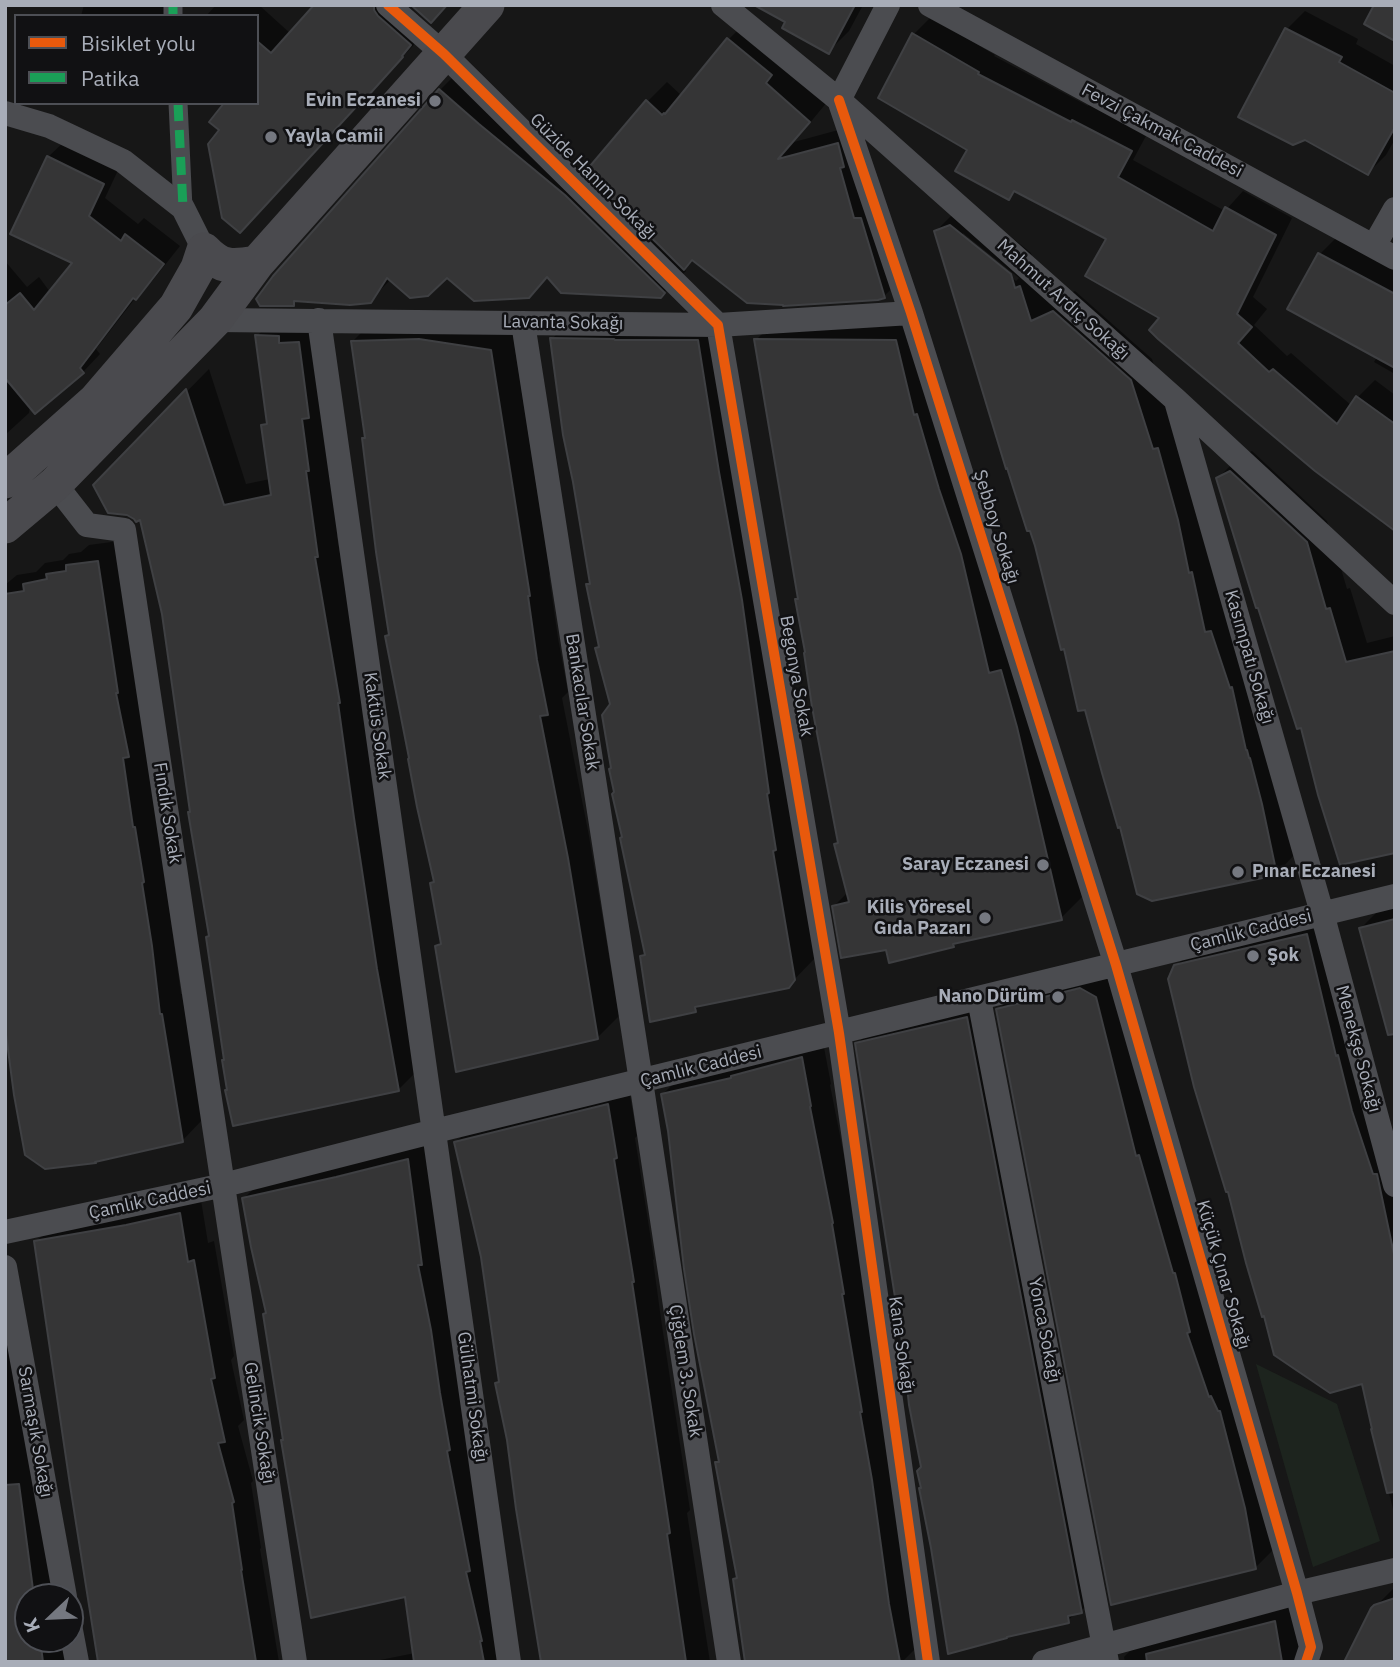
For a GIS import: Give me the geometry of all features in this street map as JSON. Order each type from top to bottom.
[{"type":"main road","points":[[5,526],[55,484],[215,320],[257,263],[487,5]]},
{"type":"main road","points":[[5,481],[105,390],[176,307],[198,268],[204,250],[215,261],[236,266],[257,263]]},
{"type":"street","name":"Güzide Hanım Sokağı","points":[[388,5],[444,54],[718,325]]},
{"type":"street","name":"Mahmut Ardıç Sokağı","points":[[723,5],[839,100],[1175,400],[1395,603]]},
{"type":"street","points":[[839,100],[888,5]]},
{"type":"street","name":"Fevzi Çakmak Caddesi","points":[[930,5],[1385,252]]},
{"type":"street","name":"Şebboy Sokağı","points":[[839,100],[911,313],[1116,965]]},
{"type":"street","points":[[178,105],[183,208],[204,250]]},
{"type":"street","points":[[5,113],[49,126],[123,160],[183,208]]},
{"type":"street","points":[[1385,252],[1395,209]]},
{"type":"street","name":"Lavanta Sokağı","points":[[215,320],[718,325],[911,313]]},
{"type":"street","name":"Kaktüs Sokak","points":[[319,320],[435,1131]]},
{"type":"street","name":"Bankacılar Sokak","points":[[523,323],[641,1081]]},
{"type":"street","name":"Begonya Sokak","points":[[718,325],[839,1033]]},
{"type":"street","name":"Kasımpatı Sokağı","points":[[1175,400],[1322,913]]},
{"type":"street","name":"Fındık Sokak","points":[[55,484],[88,525],[124,530],[223,1185]]},
{"type":"street","name":"Çamlık Caddesi","points":[[5,1233],[223,1185],[1395,896]]},
{"type":"street","name":"Menekşe Sokağı","points":[[1322,913],[1395,1185]]},
{"type":"street","name":"Küçük Çınar Sokağı","points":[[1116,965],[1297,1593],[1311,1647],[1306,1662]]},
{"type":"street","name":"Yonca Sokağı","points":[[979,999],[1106,1654]]},
{"type":"street","name":"Kana Sokağı","points":[[839,1033],[928,1662]]},
{"type":"street","name":"Çiğdem 3. Sokak","points":[[641,1081],[729,1662]]},
{"type":"street","name":"Gülhatmi Sokağı","points":[[435,1131],[509,1662]]},
{"type":"street","name":"Gelincik Sokağı","points":[[223,1185],[295,1662]]},
{"type":"street","name":"Sarmaşık Sokağı","points":[[5,1267],[62,1583]]},
{"type":"street","points":[[1044,1662],[1106,1654],[1297,1593],[1395,1570]]},
{"type":"shaded area","points":[[1256,1364],[1337,1404],[1380,1541],[1313,1567]]},
{"type":"building","points":[[314,5],[374,5],[378,16],[411,45],[358,107],[240,233],[222,218],[208,144],[219,130],[209,122],[222,105],[259,105],[259,43],[271,53]]},
{"type":"building","points":[[411,5],[447,5],[431,23]]},
{"type":"building","points":[[754,5],[855,5],[829,54],[782,28],[785,22]]},
{"type":"building","points":[[1374,5],[1395,5],[1395,41],[1364,24]]},
{"type":"building","points":[[1285,28],[1342,57],[1339,62],[1395,93],[1395,127],[1368,175],[1305,140],[1293,145],[1238,117]]},
{"type":"building","points":[[912,33],[979,72],[978,74],[1132,151],[1118,177],[1213,231],[1225,207],[1276,235],[1237,314],[1252,327],[1238,343],[1269,372],[1273,369],[1337,424],[1356,396],[1395,424],[1395,531],[1315,471],[1158,339],[1149,330],[1159,318],[1085,276],[1106,239],[1014,191],[1009,200],[955,171],[967,150],[878,98]]},
{"type":"building","points":[[727,38],[772,75],[766,83],[810,122],[778,159],[838,143],[844,167],[840,168],[854,218],[861,218],[885,298],[783,306],[747,303],[692,260],[684,270],[585,172],[646,100],[662,115],[665,114]]},
{"type":"building","points":[[439,89],[565,195],[665,293],[661,298],[561,293],[547,277],[529,298],[474,301],[447,278],[428,296],[410,298],[387,278],[371,303],[350,305],[294,301],[294,306],[260,306],[256,299],[273,276]]},
{"type":"building","points":[[47,156],[104,184],[89,216],[121,241],[125,234],[164,264],[136,300],[133,298],[80,368],[84,373],[35,414],[5,378],[5,305],[20,293],[34,310],[72,263],[10,234]]},
{"type":"building","points":[[950,225],[1011,274],[1015,288],[1020,286],[1031,321],[1053,311],[1131,380],[1153,449],[1158,448],[1189,573],[1192,572],[1205,632],[1211,631],[1230,688],[1232,687],[1277,875],[1152,901],[1137,894],[1085,710],[1078,711],[1035,546],[1030,531],[1027,531],[1006,469],[934,231]]},
{"type":"building","points":[[1318,253],[1395,294],[1395,368],[1287,309]]},
{"type":"building","points":[[255,335],[279,336],[279,343],[299,342],[309,418],[302,419],[318,557],[315,557],[340,703],[377,969],[399,1091],[233,1126],[225,1090],[224,1060],[206,937],[209,936],[188,812],[162,614],[140,520],[136,522],[127,515],[108,513],[93,485],[186,389],[224,505],[271,495],[261,425],[267,424]]},
{"type":"building","points":[[550,338],[698,340],[742,600],[769,793],[767,794],[776,850],[773,851],[795,980],[789,988],[695,1007],[696,1012],[650,1022],[640,956],[645,955],[612,794],[611,768],[602,715],[610,704],[595,648],[599,647],[586,584],[590,584],[563,435]]},
{"type":"building","points":[[419,339],[491,350],[530,596],[537,660],[548,715],[540,716],[568,858],[598,1039],[456,1072],[435,946],[441,944],[430,883],[434,882],[385,636],[389,635],[376,552],[362,438],[365,438],[351,341]]},
{"type":"building","points":[[754,339],[896,340],[914,415],[917,414],[961,554],[989,673],[1001,670],[1062,920],[953,944],[954,947],[889,963],[886,950],[841,958],[832,906],[849,902],[834,844],[838,843],[812,707],[795,599],[798,599]]},
{"type":"building","points":[[1230,471],[1307,542],[1326,609],[1330,608],[1346,662],[1395,651],[1395,853],[1340,865],[1301,728],[1297,729],[1216,478]]},
{"type":"building","points":[[98,561],[116,693],[129,757],[123,758],[144,882],[142,883],[160,1014],[183,1142],[96,1163],[45,1169],[25,1155],[5,1027],[5,594],[24,591],[23,584],[47,579],[46,574],[66,571],[66,565]]},
{"type":"building","points":[[1395,919],[1395,1034],[1388,1035],[1359,928]]},
{"type":"building","points":[[1307,934],[1352,1111],[1373,1174],[1377,1174],[1395,1259],[1395,1492],[1387,1493],[1362,1384],[1330,1393],[1274,1355],[1228,1192],[1194,1087],[1168,979],[1174,965]]},
{"type":"building","points":[[1080,988],[1096,997],[1136,1156],[1139,1155],[1175,1273],[1190,1332],[1187,1333],[1209,1397],[1211,1396],[1220,1411],[1245,1508],[1256,1569],[1111,1605],[996,1009]]},
{"type":"building","points":[[967,1017],[1082,1613],[1068,1616],[1069,1623],[948,1654],[919,1488],[917,1471],[921,1467],[909,1405],[903,1348],[855,1043]]},
{"type":"building","points":[[802,1057],[833,1223],[889,1604],[900,1662],[745,1662],[733,1579],[737,1578],[715,1462],[719,1462],[694,1334],[661,1094],[731,1078]]},
{"type":"building","points":[[608,1104],[686,1662],[541,1662],[507,1440],[495,1383],[499,1382],[481,1257],[454,1142]]},
{"type":"building","points":[[408,1159],[422,1265],[418,1265],[450,1450],[447,1451],[470,1571],[466,1572],[482,1641],[484,1662],[414,1662],[405,1597],[311,1618],[281,1440],[263,1314],[266,1313],[242,1198]]},
{"type":"building","points":[[180,1213],[188,1262],[194,1260],[215,1378],[211,1379],[225,1442],[218,1443],[234,1502],[241,1570],[256,1662],[98,1662],[34,1241]]},
{"type":"building","points":[[19,1484],[32,1583],[14,1583],[14,1653],[42,1653],[43,1662],[5,1662],[5,1485]]},
{"type":"building","points":[[1395,1598],[1395,1662],[1344,1662],[1371,1608]]},
{"type":"building","points":[[1275,1621],[1282,1662],[1147,1662],[1146,1654]]},
{"type":"marked path","points":[[173,5],[173,14]]},
{"type":"marked path","points":[[178,105],[183,208]]},
{"type":"cycle path","points":[[388,5],[444,54],[718,325],[839,1033],[928,1662]]},
{"type":"cycle path","points":[[839,100],[911,313],[1116,965],[1297,1593],[1311,1647],[1306,1662]]},
{"type":"place","name":"Evin Eczanesi","points":[[435,101]]},
{"type":"place","name":"Yayla Camii","points":[[271,137]]},
{"type":"place","name":"Saray Eczanesi","points":[[1043,865]]},
{"type":"place","name":"Pınar Eczanesi","points":[[1238,872]]},
{"type":"place","name":"Kilis Yöresel Gıda Pazarı","points":[[985,918]]},
{"type":"place","name":"Şok","points":[[1253,956]]},
{"type":"place","name":"Nano Dürüm","points":[[1058,997]]}]
